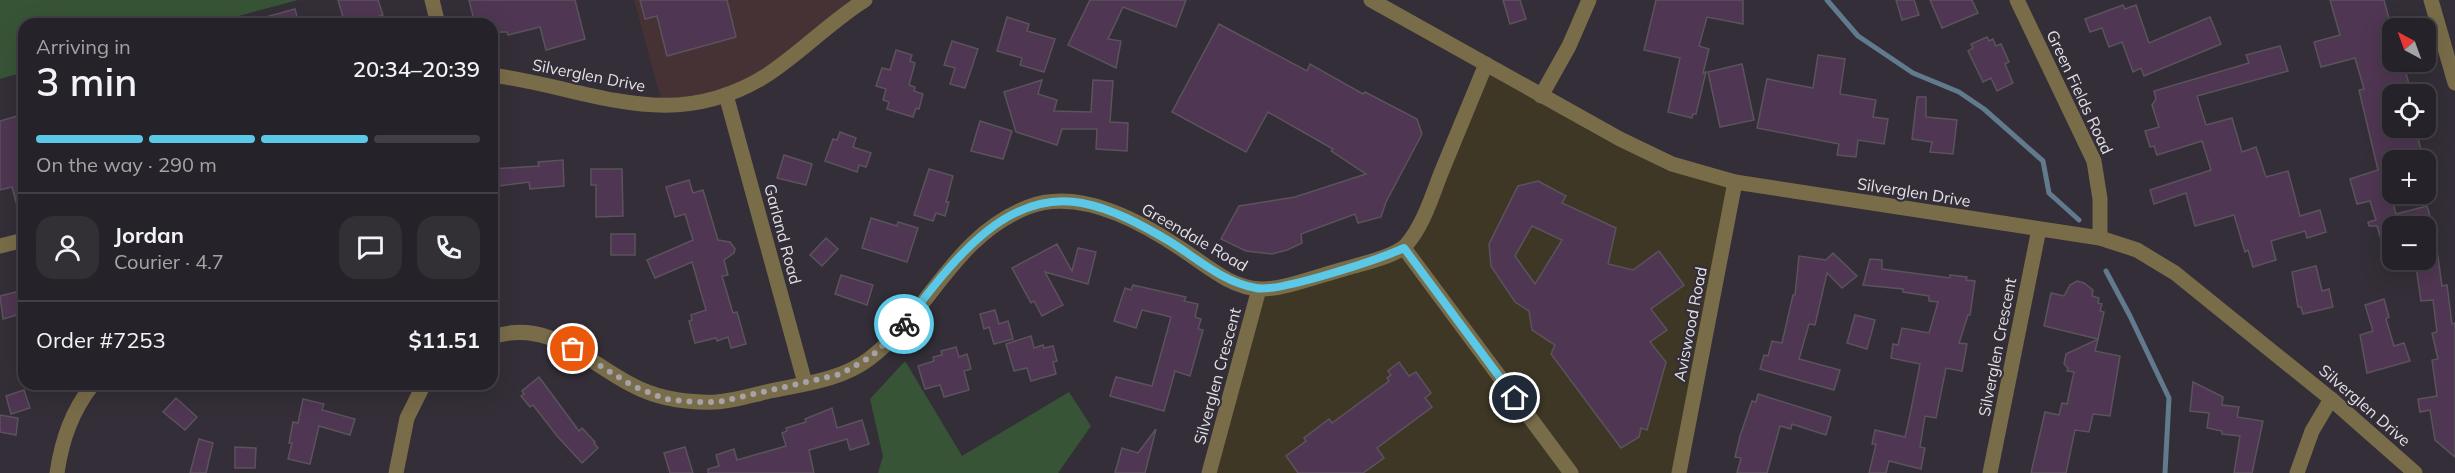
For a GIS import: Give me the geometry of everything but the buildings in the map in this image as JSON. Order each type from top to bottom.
[{"type":"street","points":[[432,0],[436,18]]},
{"type":"street","name":"Silverglen Drive","points":[[498,76],[632,104],[683,105],[726,95],[772,71],[865,0]]},
{"type":"street","name":"Silverglen Drive","points":[[1371,0],[1541,96],[1672,164],[1735,182],[2100,238],[2137,250],[2175,273],[2331,399],[2415,473]]},
{"type":"street","points":[[1541,96],[1569,46],[1589,0]]},
{"type":"street","name":"Green Fields Road","points":[[2017,0],[2094,162],[2100,200],[2100,238]]},
{"type":"street","points":[[2431,0],[2455,83]]},
{"type":"street","points":[[1486,64],[1425,211],[1413,236],[1404,248],[1571,473]]},
{"type":"street","name":"Garland Road","points":[[726,95],[805,383]]},
{"type":"street","name":"Aviswood Road","points":[[1679,473],[1735,182]]},
{"type":"street","name":"Greendale Road","points":[[498,336],[518,331],[550,337],[633,386],[673,400],[719,402],[841,374],[872,356],[901,327],[964,252],[986,231],[1008,216],[1031,206],[1054,201],[1082,203],[1118,214],[1180,248],[1217,273],[1239,284],[1259,289],[1327,274],[1404,248]]},
{"type":"street","name":"Silverglen Crescent","points":[[1990,473],[2039,229]]},
{"type":"street","points":[[0,246],[18,242]]},
{"type":"street","name":"Silverglen Crescent","points":[[1209,473],[1259,289]]},
{"type":"street","points":[[57,473],[60,450],[69,423],[89,390]]},
{"type":"street","points":[[396,473],[407,418],[421,390]]},
{"type":"street","points":[[2297,473],[2312,431],[2331,399]]},
{"type":"shaded area","points":[[634,0],[866,0],[765,76],[663,107]]},
{"type":"shaded area","points":[[1486,65],[1621,139],[1736,182],[1680,473],[1209,473],[1259,288],[1404,248]]},
{"type":"green space","points":[[0,0],[298,0],[231,18],[18,18],[18,74],[0,79]]},
{"type":"green space","points":[[905,361],[962,456],[1069,392],[1091,426],[1058,473],[878,473],[883,456],[870,399]]},
{"type":"waterway","points":[[1827,0],[1858,36],[1913,73],[1959,92],[1984,109],[2043,161],[2049,193],[2079,220]]},
{"type":"waterway","points":[[2106,271],[2169,398],[2165,473]]},
{"type":"way so far","points":[[573,349],[633,386],[665,399],[719,402],[841,374],[872,356],[904,324]]},
{"type":"route","points":[[904,324],[964,252],[986,231],[1008,216],[1031,206],[1054,201],[1082,203],[1118,214],[1150,230],[1217,273],[1239,284],[1259,289],[1292,283],[1374,260],[1404,248],[1515,398]]}]
